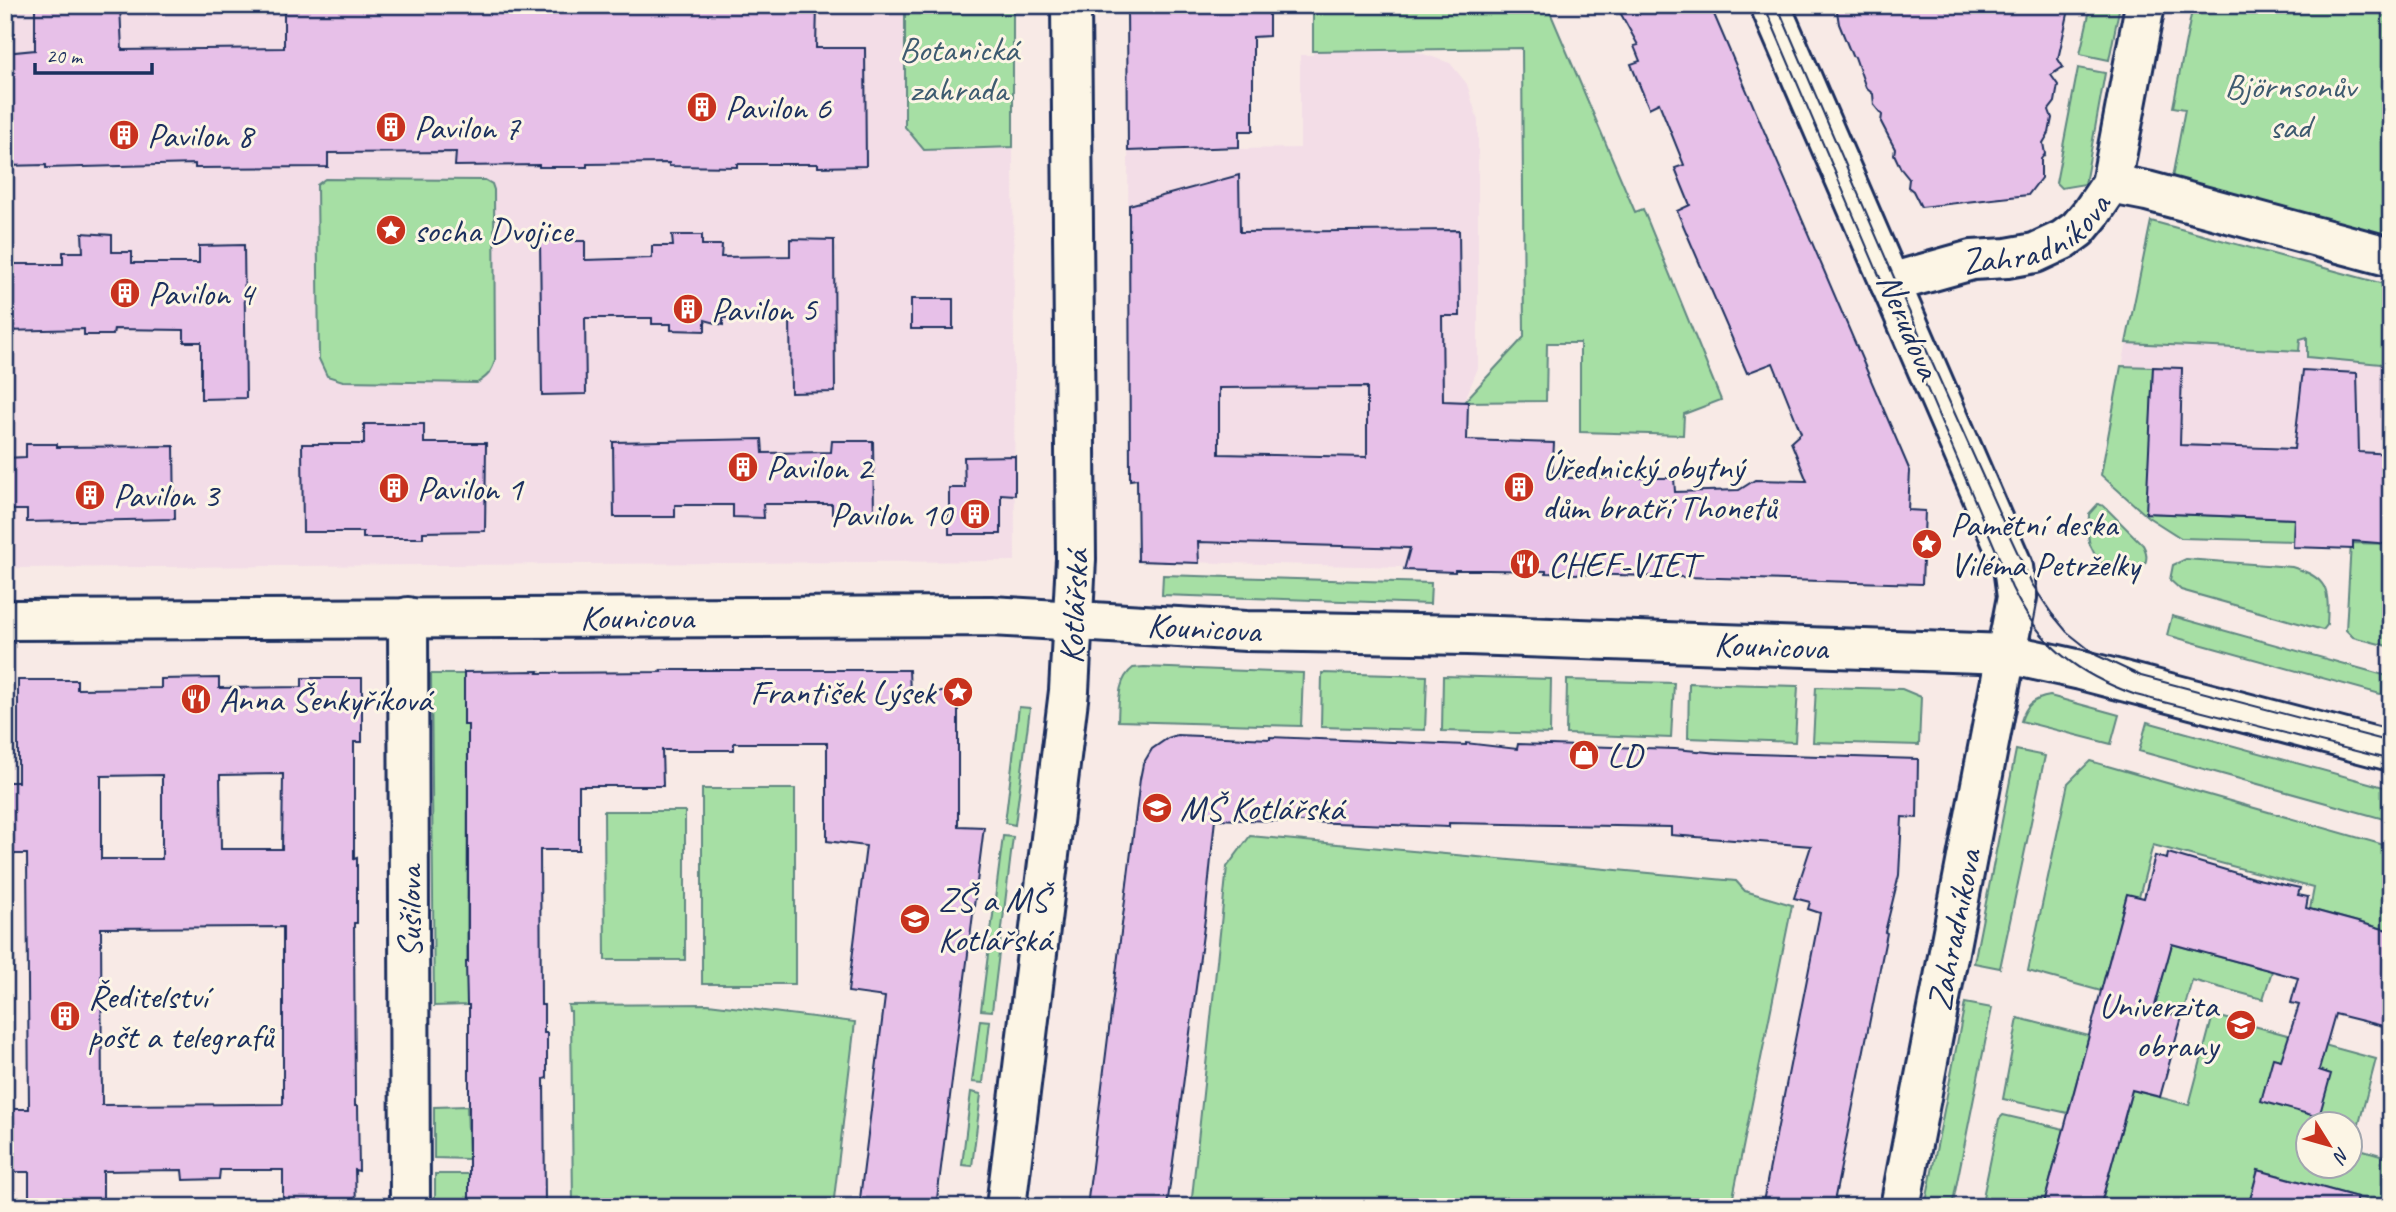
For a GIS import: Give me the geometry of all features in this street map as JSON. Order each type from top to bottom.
[{"type":"street","name":"Kotlářská","points":[[1006,1207],[1069,691],[1073,621],[1076,559],[1071,5]]},
{"type":"street","name":"Nerudova","points":[[1770,5],[2013,567],[2017,597],[2008,654]]},
{"type":"street","name":"Zahradníkova","points":[[1890,284],[1972,260],[2035,253],[2063,240],[2078,229],[2111,184],[2145,5]]},
{"type":"street","points":[[2111,184],[2147,191],[2391,257]]},
{"type":"street","name":"Kounicova","points":[[5,620],[991,616],[1246,631],[1466,635],[2008,654],[2081,670],[2391,751]]},
{"type":"street","name":"Sušilova","points":[[408,617],[410,1207]]},
{"type":"street","name":"Zahradníkova","points":[[1900,1207],[2008,654]]},
{"type":"shaded area","points":[[5,5],[541,5],[542,12],[905,13],[905,126],[923,150],[1013,147],[1015,561],[5,568]]},
{"type":"shaded area","points":[[1409,49],[1450,63],[1467,84],[1478,121],[1478,368],[1464,402],[1455,572],[1404,570],[1401,567],[1138,561],[1137,480],[1130,480],[1128,151],[1300,148],[1300,55],[1313,55],[1313,51]]},
{"type":"shaded area","points":[[2151,221],[2391,286],[2391,544],[2351,543],[2351,521],[2146,513],[2101,471]]},
{"type":"green space","name":"Botanická zahrada","points":[[541,5],[1013,5],[1013,147],[924,150],[905,127],[905,13],[541,12]]},
{"type":"green space","points":[[1313,5],[1547,5],[1635,212],[1643,209],[1721,400],[1684,414],[1683,435],[1580,432],[1580,343],[1547,343],[1546,401],[1464,402],[1524,337],[1522,48],[1313,51]]},
{"type":"green space","points":[[2091,5],[2120,5],[2109,60],[2080,54]]},
{"type":"green space","name":"Björnsonův sad","points":[[2193,5],[2391,5],[2391,237],[2172,178],[2185,109],[2173,107]]},
{"type":"green space","points":[[2078,68],[2105,73],[2085,184],[2061,188],[2056,183]]},
{"type":"green space","points":[[325,179],[485,180],[492,184],[495,360],[484,379],[477,383],[343,381],[327,376],[319,359],[317,185]]},
{"type":"green space","points":[[2151,221],[2391,286],[2391,365],[2307,357],[2307,337],[2300,339],[2299,351],[2126,343]]},
{"type":"green space","points":[[2121,366],[2153,367],[2147,513],[2294,519],[2293,541],[2181,538],[2148,517],[2101,475]]},
{"type":"green space","points":[[2098,504],[2104,506],[2143,545],[2146,558],[2141,570],[2118,572],[2105,565],[2095,554],[2089,543],[2089,514]]},
{"type":"green space","points":[[2351,543],[2391,544],[2391,647],[2353,637],[2346,630]]},
{"type":"green space","points":[[2186,559],[2292,567],[2304,571],[2320,581],[2327,594],[2327,625],[2323,630],[2181,590],[2170,580],[2173,565]]},
{"type":"green space","points":[[1163,575],[1431,583],[1430,604],[1162,595]]},
{"type":"green space","points":[[2172,616],[2391,677],[2391,697],[2167,635]]},
{"type":"green space","points":[[1133,668],[1303,673],[1301,726],[1118,721],[1120,692],[1124,679]]},
{"type":"green space","points":[[1322,673],[1427,676],[1425,730],[1321,727]]},
{"type":"green space","points":[[431,674],[464,674],[464,724],[468,725],[467,1005],[434,1006]]},
{"type":"green space","points":[[1443,676],[1551,679],[1550,734],[1442,731]]},
{"type":"green space","points":[[1567,680],[1674,683],[1671,738],[1566,734]]},
{"type":"green space","points":[[1689,683],[1798,686],[1795,742],[1688,738]]},
{"type":"green space","points":[[1816,687],[1902,689],[1921,697],[1919,745],[1813,742]]},
{"type":"green space","points":[[2050,696],[2119,715],[2111,744],[2021,721],[2031,704]]},
{"type":"green space","points":[[1019,707],[1030,708],[1015,825],[1005,823]]},
{"type":"green space","points":[[2147,722],[2391,789],[2391,821],[2139,751]]},
{"type":"green space","points":[[2016,750],[2045,756],[2000,968],[1974,963]]},
{"type":"green space","points":[[2090,761],[2391,847],[2391,931],[2310,909],[2314,888],[2153,845],[2139,897],[2127,895],[2101,991],[2028,971],[2068,783]]},
{"type":"green space","points":[[702,789],[795,789],[795,984],[702,984]]},
{"type":"green space","points":[[604,811],[685,811],[685,960],[605,960]]},
{"type":"green space","points":[[1003,836],[1013,837],[992,1011],[981,1010]]},
{"type":"green space","points":[[1250,836],[1736,881],[1745,891],[1792,905],[1731,1207],[1191,1207],[1227,867]]},
{"type":"green space","points":[[2172,944],[2272,971],[2263,999],[2192,980],[2182,1017],[2154,1009]]},
{"type":"green space","points":[[1965,1003],[1992,1008],[1952,1207],[1925,1207]]},
{"type":"green space","points":[[708,1004],[855,1022],[833,1207],[573,1207],[571,1011],[568,1005]]},
{"type":"green space","points":[[2213,1015],[2376,1059],[2363,1110],[2294,1110],[2294,1180],[2258,1170],[2248,1207],[2100,1207],[2132,1090],[2189,1105]]},
{"type":"green space","points":[[2018,1018],[2089,1036],[2068,1113],[2003,1099]]},
{"type":"green space","points":[[980,1020],[990,1021],[983,1083],[972,1082]]},
{"type":"green space","points":[[971,1092],[981,1094],[972,1166],[962,1165]]},
{"type":"green space","points":[[467,1106],[469,1159],[434,1158],[434,1107]]},
{"type":"green space","points":[[2003,1115],[2064,1129],[2043,1207],[1981,1207],[1999,1119]]},
{"type":"green space","points":[[2364,1150],[2391,1158],[2391,1206],[2295,1180],[2364,1180]]},
{"type":"green space","points":[[435,1174],[469,1174],[469,1207],[435,1207]]},
{"type":"building","points":[[35,5],[120,5],[122,50],[284,48],[284,5],[817,5],[816,48],[865,48],[866,166],[669,166],[669,163],[587,164],[587,167],[455,166],[456,152],[328,153],[328,167],[195,168],[195,164],[46,168],[46,165],[5,166],[5,53],[35,50]]},
{"type":"building","points":[[1127,5],[1269,5],[1269,36],[1253,37],[1253,131],[1239,131],[1239,147],[1128,151]]},
{"type":"building","points":[[1616,5],[1710,5],[1910,471],[1908,510],[1925,511],[1922,584],[1546,571],[1404,570],[1410,548],[1198,542],[1199,563],[1138,561],[1137,479],[1130,480],[1129,205],[1239,175],[1240,232],[1459,230],[1460,316],[1442,316],[1443,401],[1468,402],[1467,440],[1554,443],[1552,478],[1674,478],[1675,492],[1739,490],[1755,480],[1807,481],[1791,442],[1801,433],[1773,363],[1747,373],[1677,211],[1690,205],[1675,168],[1684,165],[1659,103],[1649,108],[1631,64],[1640,61],[1634,46],[1638,45]],"holes":[[[1367,387],[1367,457],[1219,454],[1219,388]]]},
{"type":"building","points":[[1836,5],[2070,5],[2058,59],[2063,67],[2051,75],[2058,85],[2055,102],[2049,110],[2052,118],[2049,133],[2043,143],[2045,154],[2041,159],[2041,178],[2028,195],[1921,207],[1908,187],[1909,179],[1894,154],[1895,149],[1881,122],[1882,115],[1874,105],[1873,94],[1866,88],[1855,57],[1852,56],[1839,24]]},
{"type":"building","name":"Pavilon 4","points":[[82,233],[112,235],[112,252],[132,252],[132,263],[199,263],[199,246],[244,245],[246,398],[201,399],[201,342],[184,342],[184,330],[114,329],[113,335],[84,335],[84,329],[5,331],[5,264],[63,264],[63,252],[83,252]]},
{"type":"building","name":"Pavilon 5","points":[[672,235],[702,235],[702,245],[722,245],[721,257],[790,256],[790,239],[834,240],[835,392],[791,393],[790,317],[723,318],[723,325],[705,320],[705,331],[671,330],[671,324],[652,324],[652,318],[585,318],[586,394],[542,395],[540,241],[585,241],[585,260],[652,258],[652,246],[673,246]]},
{"type":"building","points":[[911,299],[953,299],[953,329],[911,329]]},
{"type":"building","points":[[2153,367],[2182,368],[2180,445],[2294,449],[2303,370],[2357,373],[2359,452],[2391,454],[2391,544],[2353,541],[2353,549],[2293,547],[2294,519],[2146,513]]},
{"type":"building","name":"Pavilon 1","points":[[364,424],[424,424],[424,443],[486,443],[485,531],[423,532],[423,538],[363,538],[363,532],[303,532],[302,444],[364,444]]},
{"type":"building","name":"Pavilon 2","points":[[762,439],[763,453],[831,452],[832,441],[873,441],[874,514],[832,514],[832,504],[763,504],[764,518],[733,517],[733,505],[675,505],[675,517],[614,517],[613,442]]},
{"type":"building","name":"Pavilon 3","points":[[26,444],[57,444],[57,447],[174,446],[175,519],[27,522],[27,510],[5,510],[5,458],[26,457]]},
{"type":"building","name":"Pavilon 10","points":[[1015,456],[1015,495],[1001,494],[1001,534],[949,534],[949,488],[965,488],[964,457]]},
{"type":"building","points":[[661,670],[909,670],[910,692],[958,692],[958,826],[984,827],[936,1207],[859,1207],[885,997],[848,992],[866,846],[827,841],[827,743],[734,743],[734,750],[662,750],[663,786],[579,786],[579,850],[540,850],[541,1005],[544,1005],[544,1033],[547,1033],[547,1078],[544,1079],[545,1207],[469,1207],[469,1005],[466,962],[468,725],[464,725],[464,672],[662,672]]},
{"type":"building","name":"Ředitelství pošt a telegrafů","points":[[219,678],[219,688],[302,687],[302,678],[362,678],[362,742],[354,742],[354,859],[357,858],[357,923],[354,923],[355,1106],[358,1106],[359,1171],[355,1170],[356,1207],[283,1207],[283,1170],[220,1170],[219,1179],[183,1180],[182,1170],[103,1171],[103,1207],[29,1207],[29,1172],[5,1172],[5,1109],[29,1109],[27,854],[5,854],[5,782],[18,782],[18,680],[77,680],[77,689],[161,688],[161,679]],"holes":[[[283,774],[282,849],[221,849],[220,775]],[[162,775],[162,859],[101,859],[101,776]],[[283,927],[283,1104],[102,1105],[101,928]]]},
{"type":"building","points":[[1177,735],[1466,743],[1517,749],[1518,744],[1918,759],[1917,818],[1902,817],[1899,875],[1885,932],[1887,933],[1833,1207],[1762,1207],[1820,913],[1808,909],[1810,902],[1794,898],[1811,846],[1671,835],[1671,827],[1449,823],[1449,827],[1215,819],[1205,919],[1167,1207],[1087,1207],[1140,779],[1143,764],[1152,749]]},
{"type":"building","points":[[2168,853],[2253,878],[2300,888],[2298,895],[2308,897],[2306,908],[2391,931],[2391,1028],[2335,1014],[2319,1070],[2331,1074],[2321,1110],[2294,1110],[2261,1101],[2273,1058],[2281,1060],[2299,1005],[2291,1003],[2298,978],[2172,944],[2154,1009],[2182,1017],[2160,1097],[2132,1090],[2100,1207],[2043,1207],[2127,894],[2144,898],[2155,856],[2167,859]]},
{"type":"building","points":[[2258,1170],[2357,1197],[2355,1207],[2248,1207]]},
{"type":"tram line","points":[[1764,5],[2012,588],[2048,642],[2096,678],[2136,695],[2391,760]]},
{"type":"tram line","points":[[1777,5],[2001,517],[2032,584],[2052,614],[2067,632],[2096,655],[2141,676],[2391,742]]},
{"type":"place","name":"Pavilon 6","points":[[702,107]]},
{"type":"place","name":"Pavilon 7","points":[[391,127]]},
{"type":"place","name":"Pavilon 8","points":[[124,135]]},
{"type":"place","name":"socha Dvojice","points":[[391,230]]},
{"type":"place","name":"Pavilon 4","points":[[125,293]]},
{"type":"place","name":"Pavilon 5","points":[[688,309]]},
{"type":"place","name":"Pavilon 2","points":[[743,467]]},
{"type":"place","name":"Úřednický obytný dům bratří Thonetů","points":[[1519,487]]},
{"type":"place","name":"Pavilon 1","points":[[394,488]]},
{"type":"place","name":"Pavilon 3","points":[[90,495]]},
{"type":"place","name":"Pavilon 10","points":[[975,514]]},
{"type":"place","name":"Pamětní deska Viléma Petrželky","points":[[1927,544]]},
{"type":"place","name":"CHEF-VIET","points":[[1525,564]]},
{"type":"place","name":"František Lýsek","points":[[958,692]]},
{"type":"place","name":"Anna Šenkyříková","points":[[196,699]]},
{"type":"place","name":"LD","points":[[1584,755]]},
{"type":"place","name":"MŠ Kotlářská","points":[[1157,808]]},
{"type":"place","name":"ZŠ a MŠ Kotlářská","points":[[915,919]]},
{"type":"place","name":"Ředitelství pošt a telegrafů","points":[[65,1016]]},
{"type":"place","name":"Univerzita obrany","points":[[2241,1025]]}]
